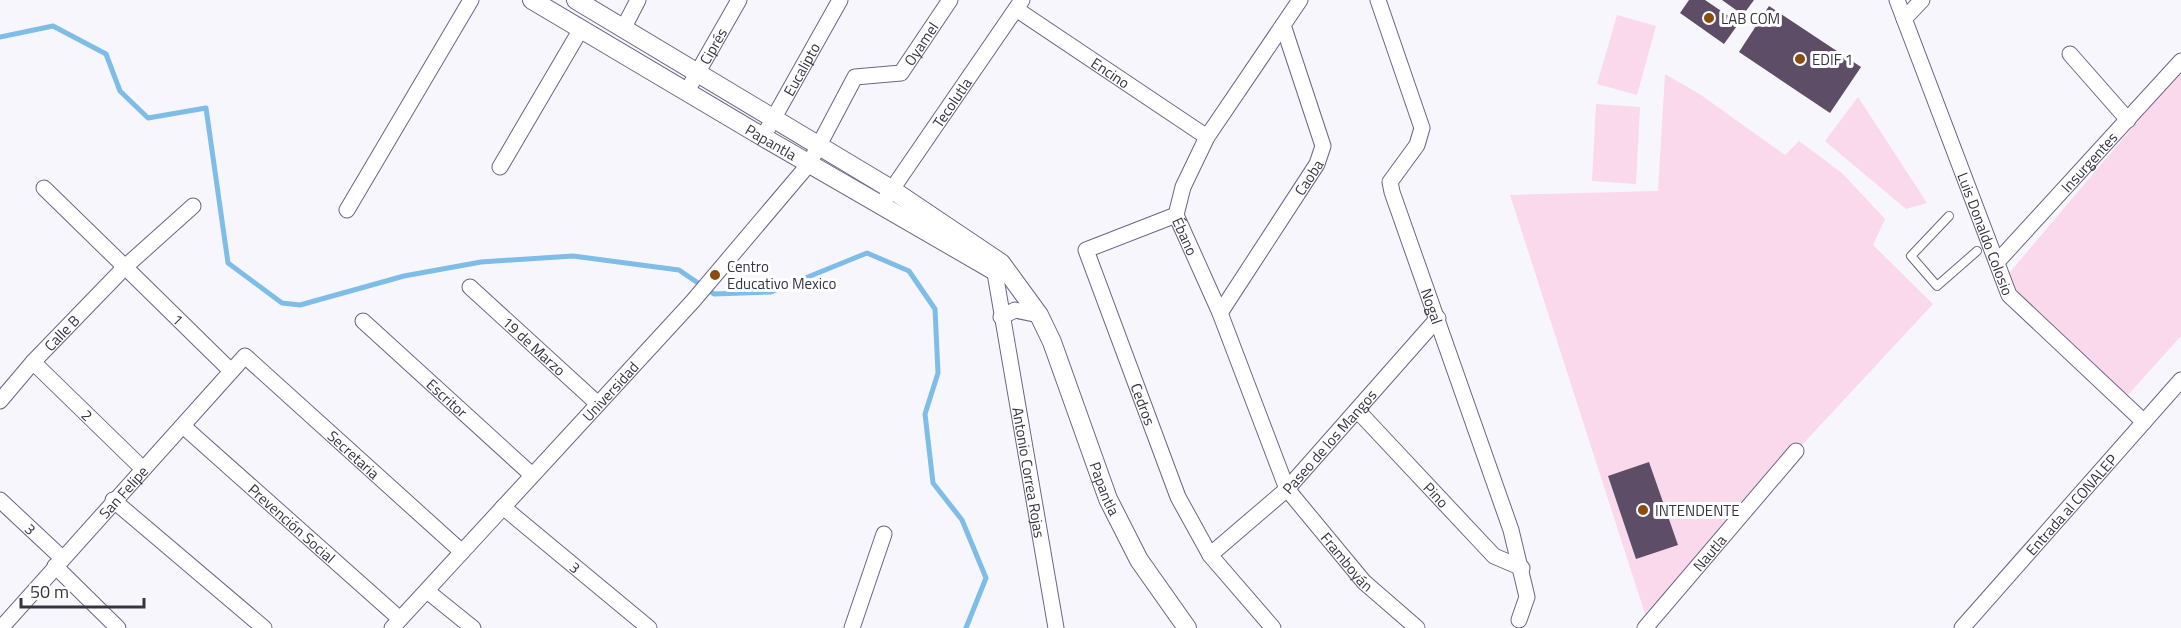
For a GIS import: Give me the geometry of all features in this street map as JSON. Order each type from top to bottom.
[{"type":"street","points":[[347,210],[471,0]]},
{"type":"street","name":"Papantla","points":[[532,0],[882,206],[1002,270]]},
{"type":"street","name":"Papantla","points":[[576,0],[698,71],[773,119],[891,189],[1002,270],[1039,315],[1071,388],[1108,500],[1139,560],[1187,628]]},
{"type":"street","points":[[624,27],[638,0]]},
{"type":"street","name":"Ciprés","points":[[687,91],[739,0]]},
{"type":"street","name":"Eucalipto","points":[[763,137],[840,0]]},
{"type":"street","name":"Oyamel","points":[[819,146],[855,76],[901,73],[950,0]]},
{"type":"street","name":"Ébano","points":[[1287,489],[1220,313],[1176,215],[1183,186],[1207,137],[1300,0]]},
{"type":"street","name":"Nogal","points":[[1378,0],[1422,128],[1417,145],[1390,182],[1392,192],[1438,318],[1522,568],[1527,597],[1519,620]]},
{"type":"street","name":"Luis Donaldo Colosio","points":[[1897,0],[2009,295],[2144,422]]},
{"type":"street","points":[[1904,19],[1922,0]]},
{"type":"street","name":"Encino","points":[[1019,4],[1207,137]]},
{"type":"street","name":"Tecolutla","points":[[882,206],[891,189],[1019,4]]},
{"type":"street","name":"Caoba","points":[[1220,313],[1317,164],[1323,147],[1283,24]]},
{"type":"street","points":[[500,167],[581,29]]},
{"type":"street","points":[[2070,54],[2128,120]]},
{"type":"street","name":"Insurgentes","points":[[1997,261],[2181,61]]},
{"type":"street","name":"Universidad","points":[[396,624],[693,300],[809,164],[819,146]]},
{"type":"street","name":"1","points":[[44,188],[231,371]]},
{"type":"street","name":"Calle B","points":[[0,401],[33,362],[125,267],[194,206]]},
{"type":"street","name":"Cedros","points":[[1176,215],[1086,250],[1178,497],[1210,555],[1273,628]]},
{"type":"street","name":"Antonio Correa Rojas","points":[[1002,270],[1002,317],[1056,628]]},
{"type":"street","name":"19 de Marzo","points":[[470,287],[598,404]]},
{"type":"street","points":[[1002,317],[1015,310],[1039,315]]},
{"type":"street","name":"Paseo de los Mangos","points":[[1210,555],[1287,489],[1438,318]]},
{"type":"street","name":"Escritor","points":[[363,321],[532,475]]},
{"type":"street","name":"San Felipe","points":[[1,628],[113,500],[245,356]]},
{"type":"street","name":"Secretaria","points":[[245,356],[462,552]]},
{"type":"street","name":"2","points":[[33,362],[143,469]]},
{"type":"street","name":"Entrada al CONALEP","points":[[1962,628],[2181,380]]},
{"type":"street","name":"Pino","points":[[1357,410],[1494,556],[1522,568]]},
{"type":"street","name":"Prevención Social","points":[[183,426],[396,624]]},
{"type":"street","name":"Nautla","points":[[1645,628],[1796,451]]},
{"type":"street","name":"Framboyán","points":[[1287,489],[1364,582],[1417,628]]},
{"type":"street","name":"3","points":[[0,500],[118,628]]},
{"type":"street","points":[[113,500],[264,628]]},
{"type":"street","name":"3","points":[[503,507],[649,628]]},
{"type":"street","points":[[852,628],[884,534]]},
{"type":"street","points":[[427,591],[473,628]]},
{"type":"lane","points":[[1948,216],[1911,256],[1937,286],[1977,251]]},
{"type":"shaded area","points":[[1617,15],[1656,26],[1637,95],[1597,84]]},
{"type":"shaded area","points":[[2181,70],[2181,336],[2118,406],[2005,278]]},
{"type":"shaded area","points":[[1665,74],[1701,95],[1785,155],[1799,141],[1842,173],[1885,219],[1873,245],[1933,304],[1645,614],[1510,195],[1658,191]]},
{"type":"shaded area","points":[[1858,97],[1927,203],[1906,209],[1825,141]]},
{"type":"shaded area","points":[[1596,104],[1640,107],[1636,184],[1592,181]]},
{"type":"building","name":"LAB COM","points":[[1689,0],[1705,0],[1739,23],[1724,44],[1680,13]]},
{"type":"building","name":"LAB COM","points":[[1722,0],[1754,0],[1743,15]]},
{"type":"building","name":"EDIF 1","points":[[1769,6],[1861,67],[1830,113],[1739,52]]},
{"type":"building","name":"INTENDENTE","points":[[1649,462],[1678,545],[1636,559],[1608,476]]},
{"type":"waterway","points":[[0,37],[53,26],[106,54],[120,91],[148,118],[206,108],[228,263],[282,303],[300,305],[404,276],[481,262],[573,256],[679,270],[714,294],[771,292],[867,253],[909,271],[935,309],[938,373],[925,414],[933,483],[962,520],[986,578],[966,628]]},
{"type":"place","name":"LAB COM","points":[[1709,18]]},
{"type":"place","name":"EDIF 1","points":[[1800,59]]},
{"type":"place","name":"Centro Educativo Mexico","points":[[715,275]]},
{"type":"place","name":"INTENDENTE","points":[[1643,510]]}]
